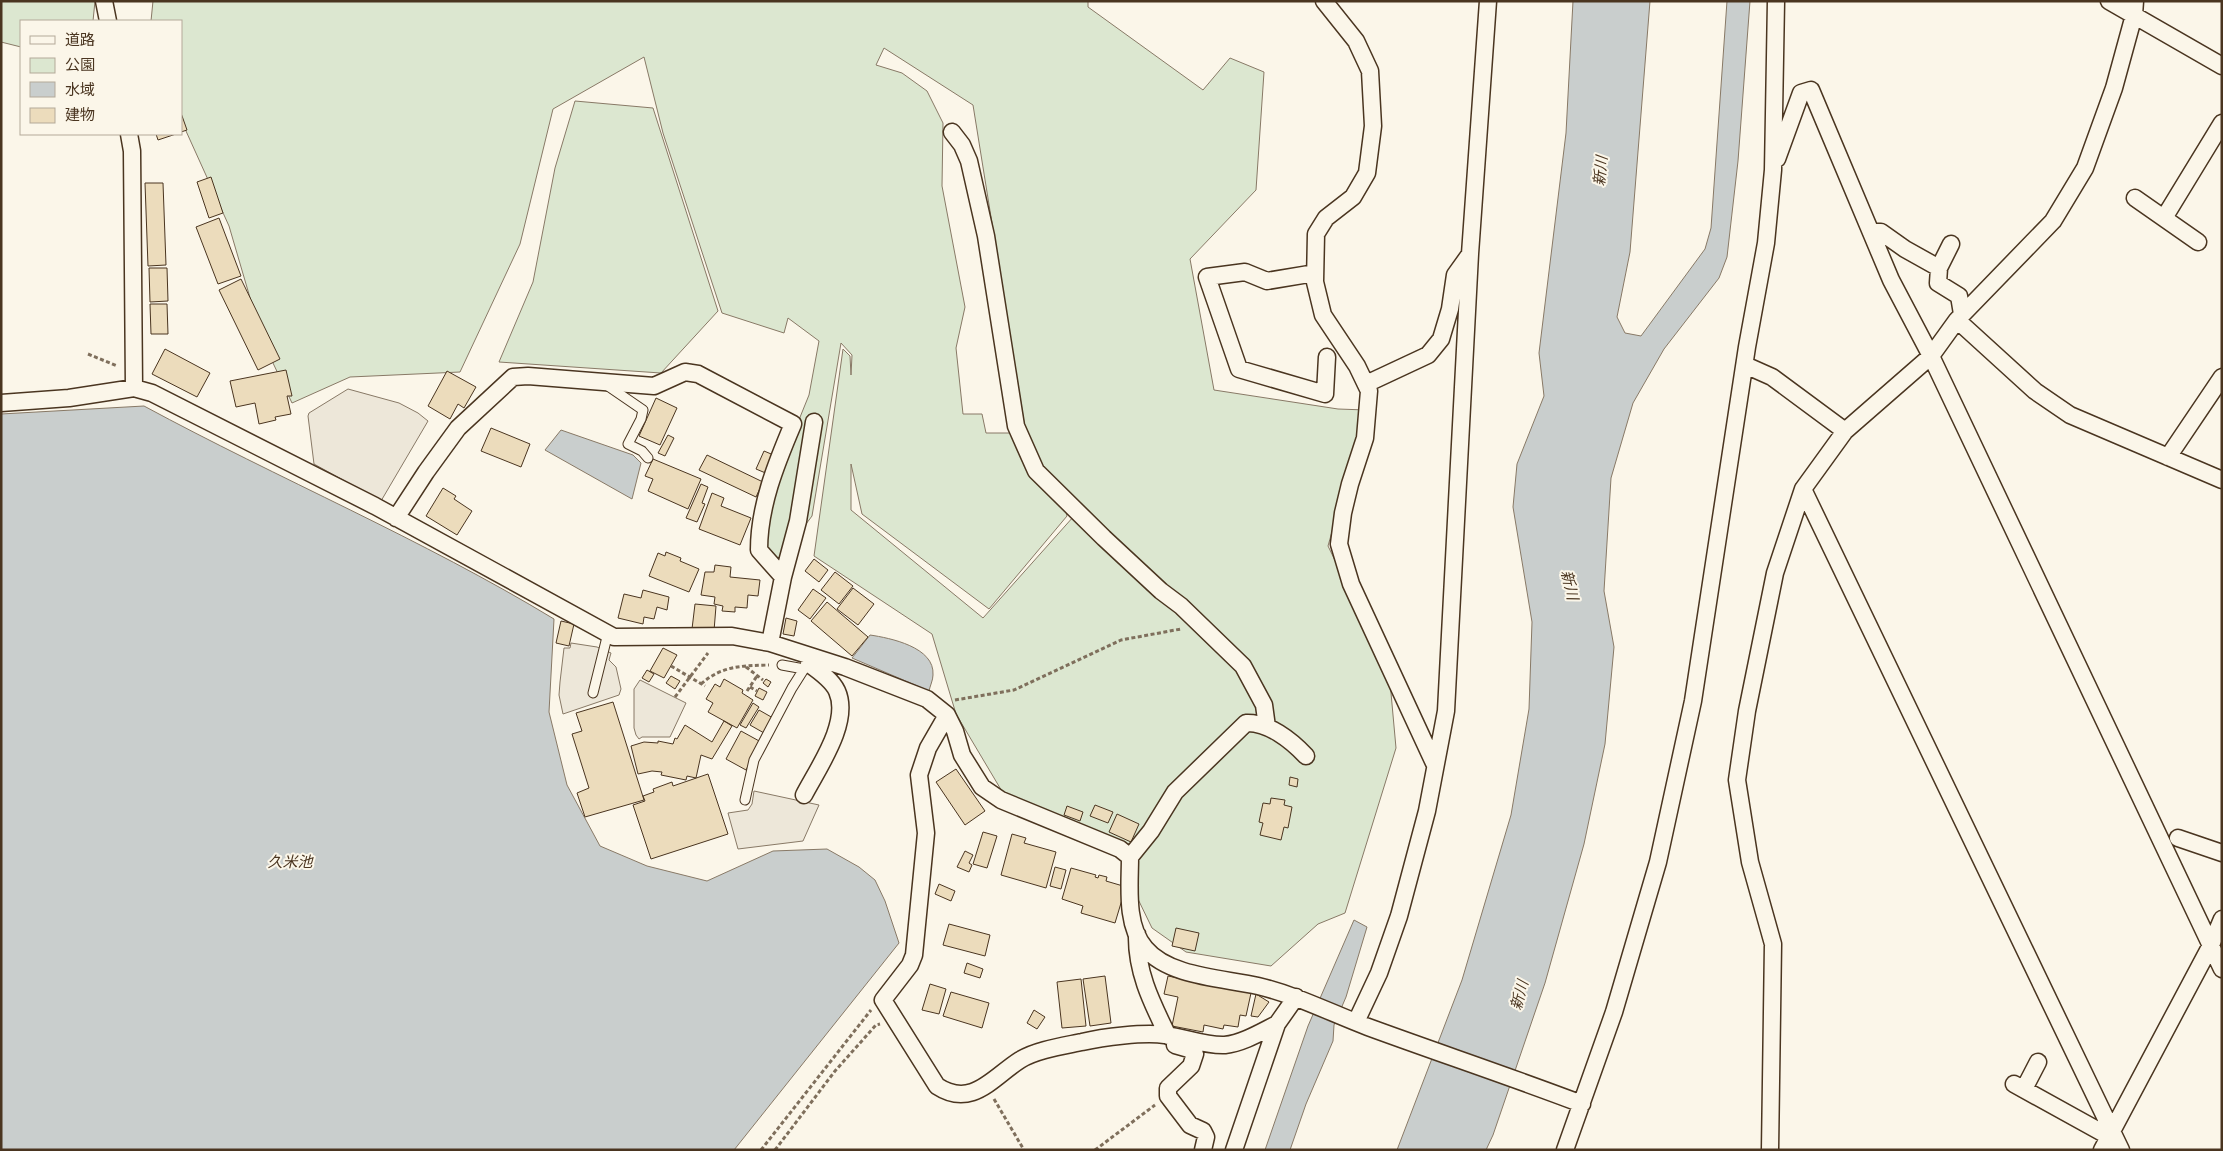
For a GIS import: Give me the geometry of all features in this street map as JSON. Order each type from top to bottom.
[{"type":"street","points":[[104,1],[108,20]]},
{"type":"street","points":[[1324,1],[1356,41],[1370,71],[1373,126],[1367,173],[1353,197],[1326,218],[1316,234],[1315,282],[1324,315],[1357,366],[1369,391],[1365,438],[1342,513],[1339,544],[1351,584],[1434,763]]},
{"type":"street","points":[[1356,1022],[1379,973],[1399,916],[1427,811],[1434,763],[1446,711],[1470,254],[1488,1]]},
{"type":"street","points":[[1567,1147],[1574,1101],[1614,1012],[1658,862],[1693,701],[1766,242],[1773,170],[1776,1]]},
{"type":"street","points":[[2109,1],[2134,8],[2222,66]]},
{"type":"street","points":[[1770,1150],[1773,944],[1750,862],[1736,780],[1775,572],[1803,489],[1845,431],[1931,356],[1960,317],[2053,221],[2085,168],[2114,88],[2134,8]]},
{"type":"street","points":[[1773,170],[1801,93],[1811,90],[1892,280],[1931,356],[2222,969]]},
{"type":"street","points":[[2164,218],[2222,123]]},
{"type":"street","points":[[952,132],[962,144],[969,161],[986,236],[1016,426],[1036,471],[1134,566],[1243,666],[1264,704],[1267,727]]},
{"type":"street","points":[[129,135],[132,151],[134,380]]},
{"type":"street","points":[[2135,198],[2198,242]]},
{"type":"street","points":[[1872,232],[1881,232],[1905,249],[1939,268]]},
{"type":"street","points":[[1951,244],[1939,268],[1938,283],[1959,296],[1960,317],[2035,392],[2070,415],[2222,480]]},
{"type":"street","points":[[1366,384],[1428,355],[1441,339],[1450,309],[1455,275],[1470,254]]},
{"type":"street","points":[[1315,273],[1267,281],[1245,272],[1207,277],[1239,370],[1325,394],[1327,357]]},
{"type":"street","points":[[1745,365],[1772,377],[1845,431]]},
{"type":"street","points":[[396,518],[458,428],[513,378],[528,376],[654,386],[685,372],[691,372],[793,424],[771,477],[759,532],[759,550],[783,577]]},
{"type":"street","points":[[2168,457],[2222,377]]},
{"type":"street","points":[[1,403],[69,398],[134,380],[152,392],[396,518],[608,633],[625,638],[684,634],[722,636],[770,643],[810,664],[824,674],[837,691],[840,710],[830,747],[804,795]]},
{"type":"street","points":[[770,643],[783,577],[798,520],[814,422]]},
{"type":"street","points":[[1803,489],[2108,1139]]},
{"type":"street","points":[[810,664],[902,687],[927,699],[947,715],[955,731],[962,755],[982,787],[1001,800],[1120,849],[1130,856]]},
{"type":"street","points":[[947,715],[928,748],[919,776],[926,833],[914,955],[910,965],[883,1000],[937,1086],[952,1092],[973,1093],[987,1087],[1021,1060],[1082,1042],[1167,1035],[1209,1045],[1225,1045],[1239,1043],[1277,1024]]},
{"type":"street","points":[[1306,756],[1298,748],[1258,722],[1246,723],[1175,792],[1151,831],[1130,856],[1130,906],[1137,932],[1144,947],[1157,960],[1172,968],[1260,986],[1296,997],[1356,1022],[1574,1101]]},
{"type":"street","points":[[2178,838],[2222,854]]},
{"type":"street","points":[[2108,1139],[2211,946],[2222,918]]},
{"type":"street","points":[[1137,932],[1136,955],[1142,978],[1167,1035],[1175,1045],[1189,1049],[1195,1054],[1191,1066],[1168,1088],[1168,1096],[1190,1125],[1203,1131],[1206,1137],[1203,1150]]},
{"type":"street","points":[[1234,1150],[1277,1024],[1296,997]]},
{"type":"street","points":[[2038,1062],[2019,1087],[2108,1139],[2121,1150]]},
{"type":"lane","points":[[601,382],[643,410],[641,419],[628,444],[642,451],[648,458]]},
{"type":"lane","points":[[593,693],[608,633]]},
{"type":"lane","points":[[782,665],[810,664]]},
{"type":"lane","points":[[745,800],[754,760],[810,664]]},
{"type":"path","points":[[88,354],[134,380]]},
{"type":"path","points":[[956,700],[1014,690],[1121,640],[1201,626]]},
{"type":"path","points":[[675,697],[722,636]]},
{"type":"path","points":[[671,666],[703,685],[713,674],[726,669],[745,666],[782,665]]},
{"type":"path","points":[[745,666],[763,680]]},
{"type":"path","points":[[757,676],[749,689],[757,691]]},
{"type":"path","points":[[760,1150],[859,1023],[883,1000]]},
{"type":"path","points":[[775,1150],[835,1071],[876,1025],[897,1021]]},
{"type":"path","points":[[987,1087],[1024,1150]]},
{"type":"path","points":[[1095,1150],[1168,1096]]},
{"type":"green space","points":[[1,1],[95,1],[93,20],[20,20],[20,47],[1,42]]},
{"type":"green space","points":[[153,1],[1088,1],[1088,7],[1203,90],[1230,58],[1264,72],[1256,190],[1190,259],[1214,390],[1338,409],[1366,410],[1328,546],[1389,671],[1396,748],[1345,913],[1318,924],[1271,966],[1186,952],[1152,928],[1136,895],[1133,846],[1003,793],[956,714],[932,634],[814,556],[843,349],[850,356],[851,375],[852,355],[841,343],[812,516],[776,564],[764,549],[773,484],[809,395],[819,341],[788,318],[784,333],[722,313],[663,133],[644,57],[553,109],[520,244],[460,372],[350,377],[292,403],[263,342],[229,226],[182,122],[182,20],[151,20]],"holes":[[[884,48],[973,105],[1027,441],[1074,516],[983,618],[851,510],[851,464],[862,514],[989,609],[1067,516],[1065,508],[1013,433],[986,433],[982,414],[963,414],[956,348],[965,307],[942,186],[943,123],[927,91],[902,73],[876,65]]]},
{"type":"green space","points":[[575,101],[653,108],[718,311],[661,373],[499,362],[533,282],[555,168]]},
{"type":"shaded area","points":[[348,389],[399,403],[418,413],[428,421],[381,501],[314,464],[309,413]]},
{"type":"shaded area","points":[[571,643],[597,647],[611,653],[609,660],[616,667],[621,689],[619,695],[563,714],[559,695],[560,682],[564,648],[570,648]]},
{"type":"shaded area","points":[[640,680],[686,703],[670,737],[642,737],[639,739],[636,735],[634,728],[634,689]]},
{"type":"shaded area","points":[[754,791],[819,805],[803,841],[738,849],[728,813],[748,810],[752,804]]},
{"type":"water","name":"新川","points":[[1573,1],[1650,1],[1630,252],[1617,317],[1625,333],[1641,336],[1705,249],[1711,228],[1727,1],[1750,1],[1738,161],[1727,257],[1719,278],[1664,349],[1633,403],[1611,478],[1604,591],[1614,647],[1605,744],[1584,844],[1545,983],[1493,1135],[1486,1150],[1397,1150],[1462,980],[1511,815],[1529,709],[1532,622],[1513,507],[1517,464],[1544,396],[1539,353],[1566,133]]},
{"type":"water","name":"久米池","points":[[144,406],[453,562],[554,619],[549,712],[567,785],[600,846],[647,866],[707,881],[773,851],[827,849],[859,867],[875,880],[885,901],[899,943],[734,1150],[1,1150],[1,414]]},
{"type":"water","points":[[561,430],[633,455],[641,463],[632,499],[545,450]]},
{"type":"water","points":[[870,635],[910,646],[927,657],[932,665],[933,675],[929,691],[852,658]]},
{"type":"water","points":[[1354,920],[1367,927],[1346,997],[1334,1025],[1333,1041],[1306,1104],[1290,1150],[1265,1150],[1308,1026]]},
{"type":"building","points":[[182,116],[187,130],[182,132]]},
{"type":"building","points":[[156,135],[173,135],[158,140]]},
{"type":"building","points":[[211,177],[223,213],[209,218],[197,182]]},
{"type":"building","points":[[145,183],[163,183],[166,265],[148,266]]},
{"type":"building","points":[[219,218],[241,276],[218,284],[196,227]]},
{"type":"building","points":[[149,268],[167,268],[168,301],[150,302]]},
{"type":"building","points":[[241,279],[280,359],[258,370],[219,290]]},
{"type":"building","points":[[150,304],[167,304],[168,334],[151,334]]},
{"type":"building","points":[[165,349],[210,373],[197,397],[152,374]]},
{"type":"building","points":[[286,370],[292,396],[287,396],[291,414],[275,417],[276,420],[259,424],[255,403],[236,407],[230,381]]},
{"type":"building","points":[[447,371],[476,387],[464,408],[458,404],[450,419],[428,406]]},
{"type":"building","points":[[656,398],[677,408],[660,445],[639,436]]},
{"type":"building","points":[[491,428],[530,444],[521,467],[481,451]]},
{"type":"building","points":[[668,435],[674,438],[665,456],[658,453]]},
{"type":"building","points":[[764,451],[776,456],[768,474],[756,469]]},
{"type":"building","points":[[707,455],[763,482],[756,497],[699,470]]},
{"type":"building","points":[[653,459],[701,479],[688,509],[648,491],[653,479],[645,476]]},
{"type":"building","points":[[701,484],[708,487],[702,503],[705,504],[697,522],[686,518]]},
{"type":"building","points":[[443,488],[456,496],[454,499],[472,511],[457,535],[426,516]]},
{"type":"building","points":[[712,493],[724,498],[721,506],[751,518],[740,545],[699,529]]},
{"type":"building","points":[[666,552],[681,558],[680,561],[699,569],[689,592],[649,576],[658,553],[665,556]]},
{"type":"building","points":[[814,559],[828,570],[819,582],[805,571]]},
{"type":"building","points":[[715,565],[731,567],[730,577],[760,580],[758,596],[748,595],[747,608],[735,607],[735,612],[722,611],[723,606],[714,604],[715,597],[701,595],[705,572],[714,572]]},
{"type":"building","points":[[835,572],[853,586],[839,604],[821,590]]},
{"type":"building","points":[[853,588],[874,604],[858,625],[837,609]]},
{"type":"building","points":[[813,589],[826,598],[810,619],[798,610]]},
{"type":"building","points":[[643,590],[669,597],[667,610],[657,607],[654,619],[644,617],[643,624],[618,618],[624,594],[641,598]]},
{"type":"building","points":[[827,602],[868,637],[852,656],[811,621]]},
{"type":"building","points":[[695,604],[716,606],[714,631],[692,629]]},
{"type":"building","points":[[786,618],[797,621],[794,636],[783,634]]},
{"type":"building","points":[[561,621],[574,624],[569,646],[556,643]]},
{"type":"building","points":[[663,648],[677,655],[664,678],[650,671]]},
{"type":"building","points":[[647,670],[654,674],[649,682],[642,678]]},
{"type":"building","points":[[671,676],[680,681],[675,689],[666,683]]},
{"type":"building","points":[[724,679],[743,690],[742,693],[753,700],[737,728],[708,712],[713,703],[706,699],[715,684],[720,687]]},
{"type":"building","points":[[766,679],[771,682],[768,687],[763,683]]},
{"type":"building","points":[[759,688],[767,692],[763,700],[755,696]]},
{"type":"building","points":[[613,702],[644,800],[585,817],[577,793],[589,788],[572,734],[582,731],[576,713]]},
{"type":"building","points":[[753,703],[759,707],[746,728],[740,725]]},
{"type":"building","points":[[759,710],[773,718],[764,733],[750,725]]},
{"type":"building","points":[[724,721],[732,726],[712,759],[701,755],[696,778],[687,776],[686,780],[661,775],[662,772],[652,771],[638,774],[631,746],[644,742],[658,743],[658,741],[673,744],[675,738],[677,739],[685,725],[712,742]]},
{"type":"building","points":[[741,731],[761,742],[746,770],[726,759]]},
{"type":"building","points":[[956,769],[985,811],[965,825],[936,782]]},
{"type":"building","points":[[708,774],[728,834],[651,859],[633,805],[645,801],[643,796],[654,792],[653,789],[672,782],[673,786]]},
{"type":"building","points":[[1290,777],[1298,779],[1297,787],[1289,785]]},
{"type":"building","points":[[1271,798],[1285,800],[1284,805],[1292,807],[1288,828],[1284,827],[1281,840],[1260,835],[1263,823],[1259,822],[1263,803],[1270,804]]},
{"type":"building","points":[[1095,805],[1113,812],[1108,823],[1090,816]]},
{"type":"building","points":[[1067,806],[1083,812],[1080,821],[1064,815]]},
{"type":"building","points":[[1117,814],[1139,824],[1131,842],[1109,832]]},
{"type":"building","points":[[983,832],[997,836],[987,868],[973,864]]},
{"type":"building","points":[[1012,834],[1026,838],[1024,843],[1056,852],[1046,888],[1001,875]]},
{"type":"building","points":[[965,851],[973,855],[969,863],[972,865],[969,872],[957,867]]},
{"type":"building","points":[[1055,867],[1066,870],[1061,889],[1050,886]]},
{"type":"building","points":[[1071,868],[1096,875],[1095,877],[1098,878],[1099,875],[1107,877],[1106,881],[1123,886],[1124,893],[1115,923],[1081,913],[1083,906],[1062,899]]},
{"type":"building","points":[[939,884],[955,891],[951,901],[935,894]]},
{"type":"building","points":[[949,924],[990,935],[985,956],[943,945]]},
{"type":"building","points":[[1176,928],[1199,933],[1195,951],[1172,946]]},
{"type":"building","points":[[967,963],[983,969],[980,978],[964,973]]},
{"type":"building","points":[[1105,976],[1111,1023],[1090,1026],[1083,979]]},
{"type":"building","points":[[1168,976],[1251,993],[1246,1016],[1240,1015],[1238,1027],[1224,1025],[1223,1029],[1204,1025],[1203,1032],[1172,1026],[1178,997],[1164,994]]},
{"type":"building","points":[[1081,979],[1086,1026],[1062,1028],[1057,982]]},
{"type":"building","points":[[930,984],[946,989],[939,1014],[922,1010]]},
{"type":"building","points":[[951,992],[989,1003],[982,1028],[943,1016]]},
{"type":"building","points":[[1256,994],[1269,1002],[1258,1017],[1251,1016]]},
{"type":"building","points":[[1034,1010],[1045,1017],[1037,1029],[1027,1023]]}]
